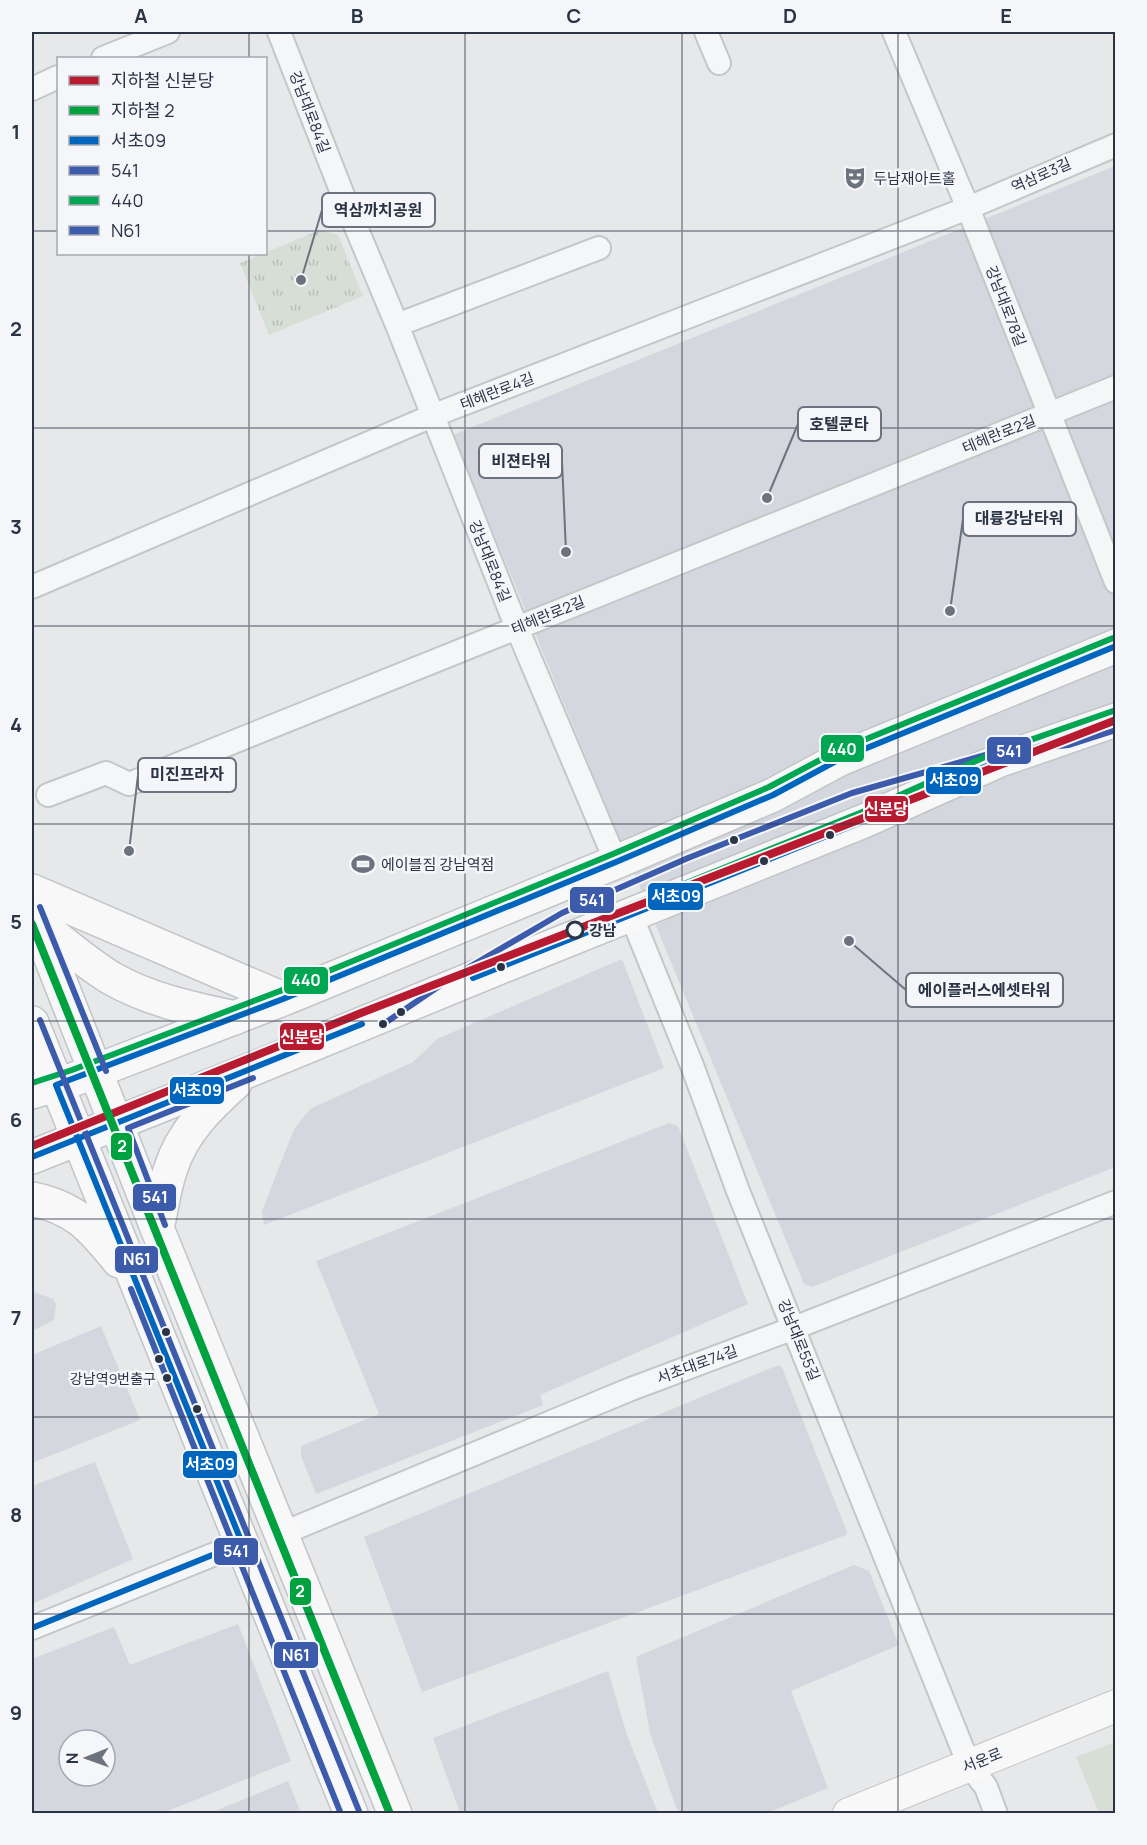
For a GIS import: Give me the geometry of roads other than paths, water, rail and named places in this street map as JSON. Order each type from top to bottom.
[{"type":"main road","points":[[44,1088],[97,1071],[235,1018],[616,862],[773,795],[840,759],[1116,646]]},
{"type":"main road","points":[[32,1156],[864,821],[1000,760],[1116,720]]},
{"type":"main road","points":[[33,908],[283,999]]},
{"type":"main road","points":[[33,908],[157,1228],[395,1814]]},
{"type":"main road","points":[[33,908],[78,955],[112,978],[183,1007],[235,1018]]},
{"type":"main road","points":[[32,995],[39,1013],[48,1021],[55,1022],[64,1016],[67,999]]},
{"type":"main road","points":[[32,1023],[44,1088],[78,1139],[351,1814]]},
{"type":"main road","points":[[157,1228],[170,1169],[179,1148],[209,1106],[250,1070]]},
{"type":"main road","points":[[32,1199],[65,1209],[84,1221],[139,1286]]},
{"type":"street","points":[[106,57],[168,32]]},
{"type":"street","name":"강남대로84길","points":[[279,32],[517,628],[616,862]]},
{"type":"street","points":[[706,32],[719,63]]},
{"type":"street","name":"강남대로78길","points":[[894,32],[968,208],[1116,582]]},
{"type":"street","points":[[32,89],[57,77]]},
{"type":"street","name":"역삼로3길","points":[[968,208],[1116,145]]},
{"type":"street","name":"테헤란로4길","points":[[32,587],[432,416],[968,208]]},
{"type":"street","points":[[397,325],[599,248]]},
{"type":"street","name":"테헤란로2길","points":[[48,795],[106,772],[129,784],[1116,387]]},
{"type":"street","name":"강남대로55길","points":[[631,915],[969,1765],[986,1787],[996,1814]]},
{"type":"street","name":"서초대로74길","points":[[281,1534],[632,1389],[1116,1202]]},
{"type":"street","points":[[32,1628],[242,1543]]},
{"type":"street","name":"서운로","points":[[849,1814],[1116,1707]]},
{"type":"metro line","name":"신분당","points":[[32,1146],[361,1013],[1116,720]]},
{"type":"metro line","name":"2","points":[[32,924],[390,1814]]},
{"type":"place","name":"두남재아트홀","points":[[855,178]]},
{"type":"place","name":"역삼까치공원","points":[[301,280]]},
{"type":"place","name":"호텔쿤타","points":[[767,498]]},
{"type":"place","name":"비젼타워","points":[[566,552]]},
{"type":"place","name":"대륭강남타워","points":[[950,611]]},
{"type":"place","name":"미진프라자","points":[[129,851]]},
{"type":"place","name":"에이블짐 강남역점","points":[[363,864]]},
{"type":"place","name":"강남","points":[[575,930]]},
{"type":"place","name":"에이플러스에셋타워","points":[[849,941]]},
{"type":"place","name":"강남역9번출구","points":[[167,1378]]}]
